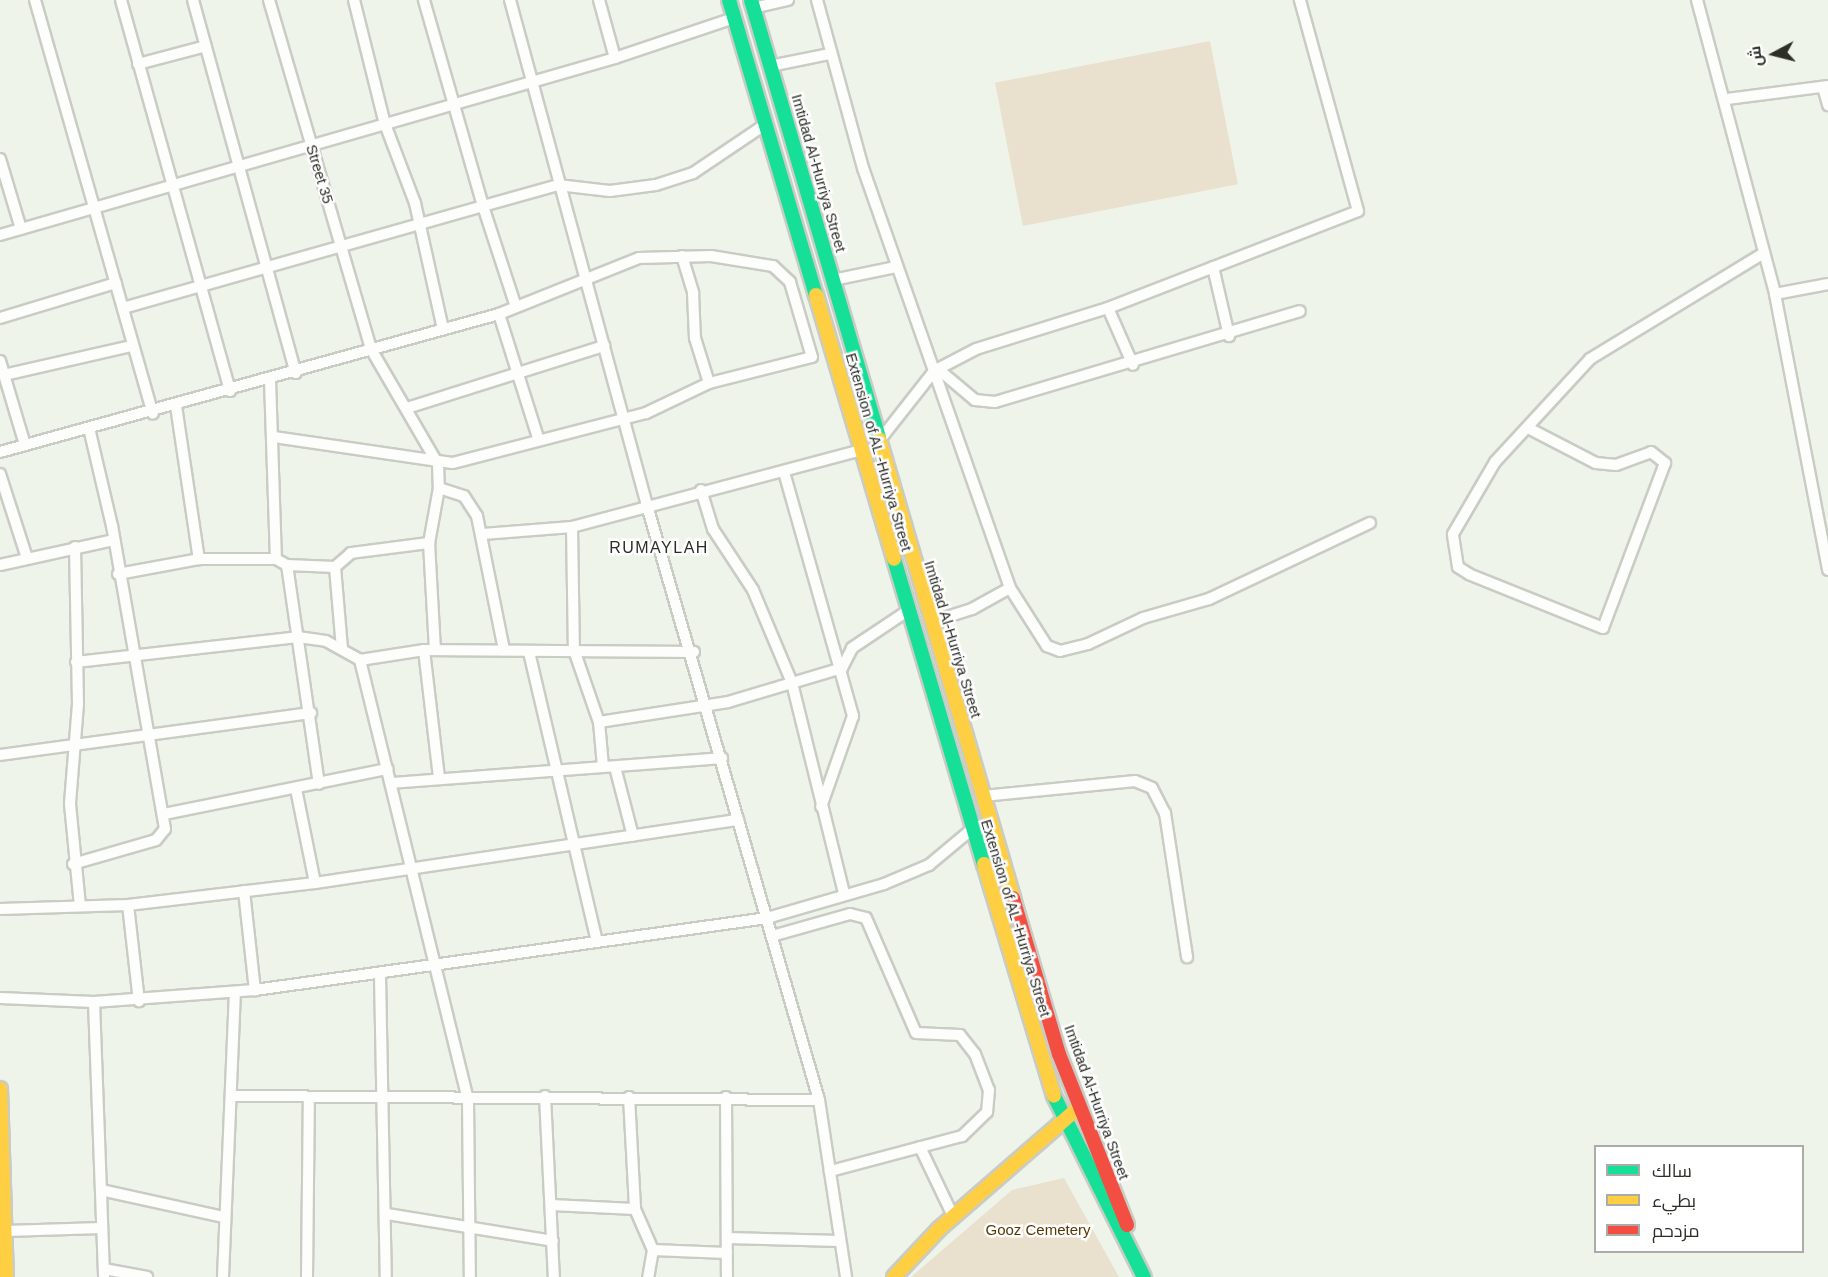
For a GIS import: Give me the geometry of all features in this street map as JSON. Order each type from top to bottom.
[{"type":"main road","name":"Extension of AL -Hurriya Street","points":[[729,0],[972,829],[1062,1119],[1144,1277]]},
{"type":"main road","name":"Imtidad Al-Hurriya Street","points":[[752,4],[833,280],[877,443],[1078,1108],[1155,1277]]},
{"type":"main road","points":[[806,259],[825,253]]},
{"type":"main road","points":[[0,1089],[6,1231],[4,1272]]},
{"type":"main road","points":[[894,1277],[953,1216],[1062,1119],[1078,1108]]},
{"type":"street","points":[[35,0],[153,413]]},
{"type":"street","points":[[121,0],[171,187],[230,391]]},
{"type":"street","points":[[193,0],[296,374]]},
{"type":"street","name":"Street 35","points":[[268,0],[371,349],[438,464]]},
{"type":"street","points":[[354,0],[385,124],[420,223],[443,329]]},
{"type":"street","points":[[424,0],[452,104],[516,308]]},
{"type":"street","points":[[510,0],[530,84],[587,281],[648,509],[694,652],[738,820],[819,1100],[846,1277]]},
{"type":"street","points":[[599,0],[615,58]]},
{"type":"street","points":[[752,4],[783,0]]},
{"type":"street","points":[[817,0],[829,54],[896,267],[936,370],[1010,588],[1029,624],[1047,646],[1060,651],[1209,599],[1370,523]]},
{"type":"street","points":[[877,443],[936,370],[1040,325],[1108,308],[1358,211],[1300,0]]},
{"type":"street","points":[[1697,0],[1727,99],[1762,254],[1775,294],[1828,570]]},
{"type":"street","points":[[0,235],[95,211],[238,166],[452,104],[530,84],[734,18]]},
{"type":"street","points":[[138,64],[206,46]]},
{"type":"street","points":[[770,66],[829,54]]},
{"type":"street","points":[[1727,99],[1826,86],[1828,105]]},
{"type":"street","points":[[123,308],[266,270],[341,245],[558,185],[610,191],[656,185],[693,173],[766,124]]},
{"type":"street","points":[[0,159],[21,229]]},
{"type":"street","points":[[1530,429],[1596,463],[1616,465],[1651,452],[1665,463],[1603,628],[1469,574],[1455,559],[1452,542],[1458,524],[1495,462],[1530,429],[1590,359],[1762,254]]},
{"type":"street","points":[[682,256],[693,293],[694,338],[709,383]]},
{"type":"street","points":[[0,453],[296,374],[371,349],[499,314],[587,281],[639,258],[682,256],[773,266],[786,275],[798,303],[812,357]]},
{"type":"street","points":[[833,280],[896,267]]},
{"type":"street","points":[[1213,267],[1229,336]]},
{"type":"street","points":[[0,318],[116,283]]},
{"type":"street","points":[[1775,294],[1828,284]]},
{"type":"street","points":[[798,303],[819,302]]},
{"type":"street","points":[[1108,308],[1133,365]]},
{"type":"street","points":[[936,370],[969,397],[995,402],[1133,365],[1229,336],[1300,311]]},
{"type":"street","points":[[499,314],[538,438]]},
{"type":"street","points":[[4,375],[132,346]]},
{"type":"street","points":[[407,408],[604,346]]},
{"type":"street","points":[[273,437],[438,464],[669,406],[709,383],[812,357],[834,357]]},
{"type":"street","points":[[0,361],[25,446]]},
{"type":"street","points":[[270,380],[276,559]]},
{"type":"street","points":[[176,406],[199,560]]},
{"type":"street","points":[[73,864],[156,840],[165,829],[118,574],[114,540],[89,428]]},
{"type":"street","points":[[483,534],[572,527],[648,509],[701,490],[862,450]]},
{"type":"street","points":[[438,464],[440,488],[429,543],[429,650],[439,777]]},
{"type":"street","points":[[784,471],[842,668],[852,728],[821,807]]},
{"type":"street","points":[[0,474],[27,558]]},
{"type":"street","points":[[440,488],[464,496],[483,534],[504,650]]},
{"type":"street","points":[[701,490],[713,529],[753,590],[792,682],[844,893]]},
{"type":"street","points":[[572,527],[574,650],[599,722],[609,767],[633,836]]},
{"type":"street","points":[[0,565],[114,540]]},
{"type":"street","points":[[118,574],[199,560],[276,559],[287,565],[335,567],[351,553],[429,543]]},
{"type":"street","points":[[75,547],[73,864],[80,906]]},
{"type":"street","points":[[287,565],[311,713],[319,784]]},
{"type":"street","points":[[335,567],[342,648]]},
{"type":"street","points":[[931,622],[1010,588]]},
{"type":"street","points":[[599,722],[708,705],[842,668],[852,648],[909,610]]},
{"type":"street","points":[[76,662],[133,659],[298,638],[342,648],[360,660],[468,1100],[470,1277]]},
{"type":"street","points":[[360,660],[429,650],[694,652]]},
{"type":"street","points":[[529,651],[554,769],[597,942]]},
{"type":"street","points":[[0,755],[311,713]]},
{"type":"street","points":[[391,783],[439,777],[722,758]]},
{"type":"street","points":[[164,814],[388,769]]},
{"type":"street","points":[[982,796],[1135,781],[1152,788],[1165,813],[1187,957]]},
{"type":"street","points":[[296,789],[315,883]]},
{"type":"street","points":[[0,909],[128,905],[315,883],[410,871],[738,820]]},
{"type":"street","points":[[0,998],[94,1002],[139,1001],[255,990],[380,975],[767,918],[844,893],[884,885],[929,865],[972,829]]},
{"type":"street","points":[[244,891],[255,990]]},
{"type":"street","points":[[128,905],[139,1001]]},
{"type":"street","points":[[772,936],[850,914],[866,918],[916,1033],[960,1035],[975,1054],[989,1090],[987,1112],[962,1136],[830,1171]]},
{"type":"street","points":[[380,975],[385,1099],[386,1277]]},
{"type":"street","points":[[223,1277],[235,992]]},
{"type":"street","points":[[94,1002],[104,1273],[147,1277]]},
{"type":"street","points":[[232,1096],[468,1100],[545,1096],[819,1100]]},
{"type":"street","points":[[545,1096],[554,1277]]},
{"type":"street","points":[[629,1097],[635,1209],[653,1250],[648,1277]]},
{"type":"street","points":[[726,1097],[726,1277]]},
{"type":"street","points":[[307,1277],[309,1098]]},
{"type":"street","points":[[920,1148],[953,1216]]},
{"type":"street","points":[[101,1190],[224,1217]]},
{"type":"street","points":[[551,1205],[635,1209]]},
{"type":"street","points":[[387,1214],[553,1241]]},
{"type":"street","points":[[6,1231],[101,1228]]},
{"type":"street","points":[[727,1238],[840,1241]]},
{"type":"street","points":[[653,1250],[727,1253]]},
{"type":"green space","points":[[1210,41],[1238,184],[1023,226],[995,83]]},
{"type":"green space","name":"Gooz Cemetery","points":[[1064,1178],[1119,1277],[911,1277],[1012,1190]]},
{"type":"traffic: fast","points":[[729,0],[816,295]]},
{"type":"traffic: fast","points":[[751,0],[879,439]]},
{"type":"traffic: fast","points":[[894,559],[984,864]]},
{"type":"traffic: fast","points":[[1054,1096],[1144,1277]]},
{"type":"traffic: slow","points":[[816,295],[894,559]]},
{"type":"traffic: slow","points":[[879,439],[1013,898]]},
{"type":"traffic: slow","points":[[984,864],[1054,1096]]},
{"type":"traffic: slow","points":[[0,1089],[6,1277]]},
{"type":"traffic: slow","points":[[894,1277],[939,1229],[1078,1108]]},
{"type":"traffic: jam","points":[[1013,898],[1059,1054],[1127,1225]]},
{"type":"district","name":"RUMAYLAH","points":[[659,548]]}]
